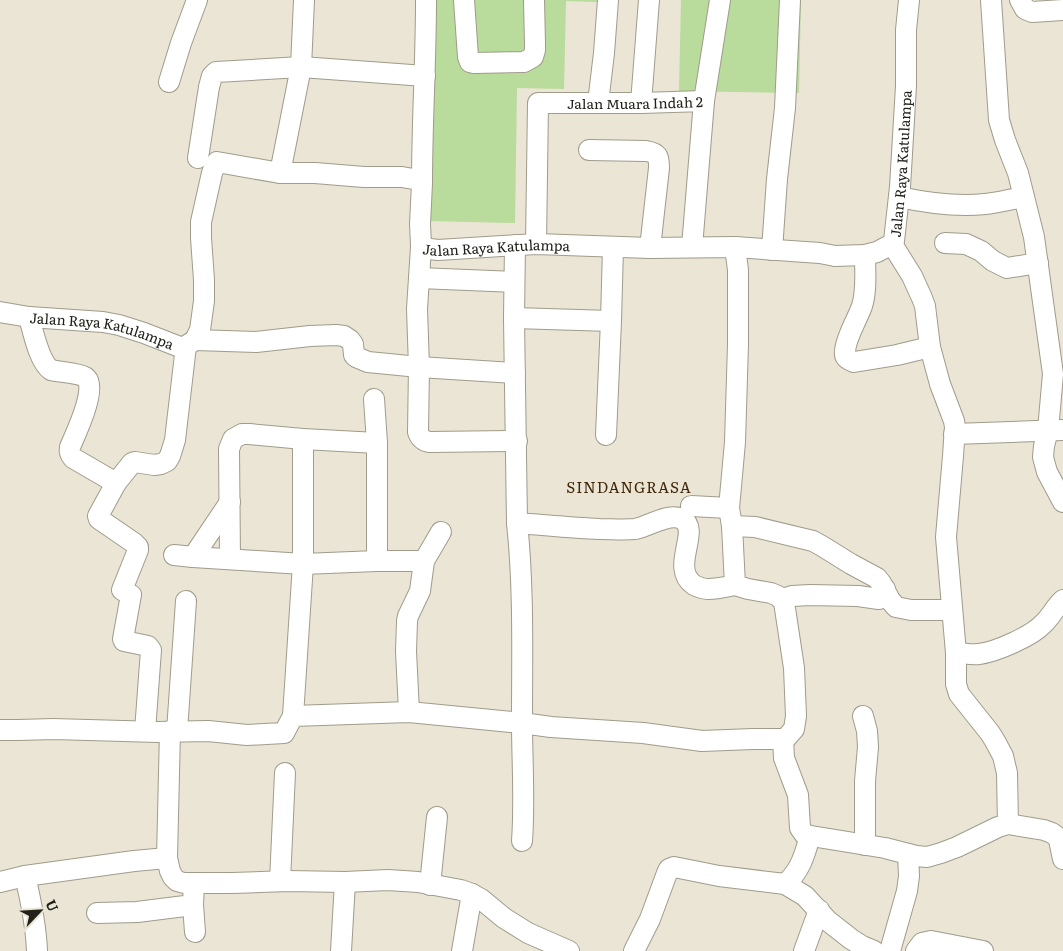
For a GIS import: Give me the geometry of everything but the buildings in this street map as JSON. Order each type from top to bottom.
[{"type":"street","points":[[170,82],[181,43],[197,0]]},
{"type":"street","points":[[280,173],[301,67],[304,0]]},
{"type":"street","name":"Jalan Raya Katulampa","points":[[426,0],[420,224],[422,248],[438,250],[536,244],[613,248],[735,247],[835,256],[864,255],[877,252],[894,241],[906,93],[906,30],[909,0]]},
{"type":"street","points":[[464,0],[468,57],[470,62],[474,63],[524,62],[533,58],[536,44],[534,0]]},
{"type":"street","points":[[598,103],[608,0]]},
{"type":"street","points":[[641,103],[649,0]]},
{"type":"street","points":[[704,101],[720,0]]},
{"type":"street","points":[[772,250],[785,108],[790,0]]},
{"type":"street","points":[[991,0],[999,120],[1018,173],[1034,237],[1053,374],[1056,430],[1044,446],[1045,465],[1063,502]]},
{"type":"street","points":[[1020,0],[1025,9],[1032,12],[1063,10]]},
{"type":"street","points":[[198,158],[209,87],[214,73],[220,71],[301,67],[425,76]]},
{"type":"street","name":"Jalan Muara Indah 2","points":[[536,244],[538,103],[704,101],[692,247]]},
{"type":"street","points":[[589,150],[646,151],[657,155],[659,168],[650,248]]},
{"type":"street","points":[[146,731],[151,650],[148,646],[124,641],[123,639],[131,594],[122,590],[138,547],[100,520],[98,516],[116,483],[132,463],[161,464],[167,461],[170,456],[175,440],[191,343],[200,330],[204,301],[201,222],[215,165],[217,162],[280,173],[402,177],[422,182]]},
{"type":"street","points":[[899,197],[926,202],[974,205],[1024,197]]},
{"type":"street","points":[[945,243],[966,244],[981,251],[993,261],[1007,268],[1038,263]]},
{"type":"street","points":[[892,244],[912,276],[925,306],[930,346],[940,384],[955,427],[946,537],[956,653],[956,684],[959,694],[996,740],[1006,765],[1008,824]]},
{"type":"street","points":[[515,245],[514,318],[517,523],[520,548],[522,618],[524,803],[522,841]]},
{"type":"street","points":[[734,585],[730,517],[737,381],[738,270],[735,247]]},
{"type":"street","points":[[422,248],[417,309],[419,367],[418,432],[422,439],[430,442],[516,441]]},
{"type":"street","points":[[606,435],[612,322],[613,248]]},
{"type":"street","points":[[864,255],[865,292],[844,352],[846,357],[854,362],[930,346]]},
{"type":"street","points":[[419,278],[514,282]]},
{"type":"street","name":"Jalan Raya Katulampa","points":[[0,312],[29,318],[103,322],[131,328],[180,347],[191,343],[256,342],[310,336],[344,336],[353,344],[354,354],[358,359],[368,362],[419,367]]},
{"type":"street","points":[[29,318],[40,353],[47,368],[81,376],[88,379],[89,382],[88,399],[70,447],[70,455],[116,483]]},
{"type":"street","points":[[514,318],[612,322]]},
{"type":"street","points":[[419,367],[515,373]]},
{"type":"street","points":[[374,399],[377,444],[377,561]]},
{"type":"street","points":[[954,434],[1056,430]]},
{"type":"street","points":[[230,559],[229,450],[233,439],[242,434],[377,444]]},
{"type":"street","points":[[0,730],[53,728],[215,732],[247,735],[284,733],[294,716],[302,564],[303,439]]},
{"type":"street","points":[[193,557],[230,502]]},
{"type":"street","points":[[691,506],[730,517],[755,527],[813,541],[877,578],[893,604],[902,609],[918,611],[952,610]]},
{"type":"street","points":[[294,716],[409,712],[522,722],[551,727],[643,733],[702,741],[784,739],[794,729],[796,716],[793,658],[785,606],[782,599],[771,593],[734,585],[706,590],[692,583],[686,578],[684,570],[688,529],[686,522],[682,519],[670,518],[631,529],[577,528],[517,523]]},
{"type":"street","points":[[409,712],[406,659],[407,621],[420,591],[424,561],[441,532]]},
{"type":"street","points":[[174,554],[193,557],[302,564],[424,561]]},
{"type":"street","points":[[782,599],[792,596],[837,595],[879,599],[884,597],[885,590]]},
{"type":"street","points":[[956,653],[980,654],[1021,639],[1043,625],[1063,600]]},
{"type":"street","points":[[186,601],[174,731],[167,858],[170,871],[175,880],[184,883],[388,880],[407,881],[462,890],[481,899],[504,918],[528,933],[569,951]]},
{"type":"street","points":[[863,716],[867,731],[868,747],[865,782],[865,845]]},
{"type":"street","points":[[784,739],[784,758],[799,801],[800,828],[804,835],[927,857],[1008,824],[1052,833],[1058,840],[1063,859]]},
{"type":"street","points":[[280,881],[285,773]]},
{"type":"street","points":[[430,885],[437,817]]},
{"type":"street","points":[[785,884],[793,878],[810,836]]},
{"type":"street","points":[[890,951],[907,891],[909,876],[908,854]]},
{"type":"street","points":[[0,882],[24,876],[167,858]]},
{"type":"street","points":[[634,951],[650,919],[667,873],[669,869],[674,867],[719,876],[785,884],[805,896],[828,921],[850,939],[874,951]]},
{"type":"street","points":[[24,876],[33,906],[37,951]]},
{"type":"street","points":[[341,951],[344,882]]},
{"type":"street","points":[[194,883],[195,932]]},
{"type":"street","points":[[462,951],[472,894]]},
{"type":"street","points":[[97,913],[137,912],[193,905]]},
{"type":"street","points":[[804,951],[819,910]]},
{"type":"street","points":[[916,951],[922,943],[931,941],[983,951]]},
{"type":"green space","points":[[433,0],[597,0],[597,2],[566,1],[564,89],[517,88],[515,223],[429,221]]},
{"type":"green space","points":[[681,0],[801,0],[799,93],[679,91]]},
{"type":"district","name":"SINDANGRASA","points":[[629,486]]}]
